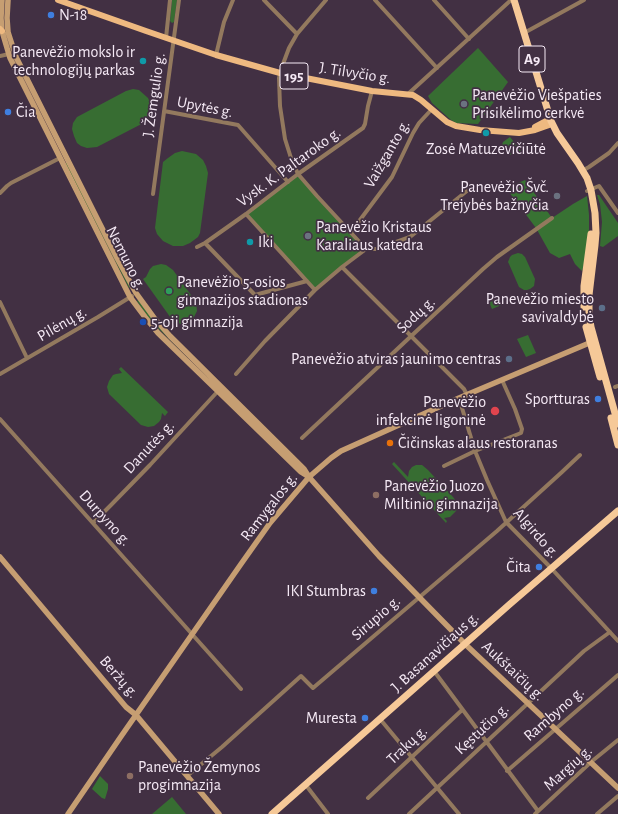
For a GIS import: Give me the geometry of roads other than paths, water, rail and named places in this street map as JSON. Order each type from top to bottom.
[{"type":"highway","name":"A9","points":[[514,0],[551,121],[582,171],[595,213],[596,233],[588,308],[592,342],[618,445]]},
{"type":"highway","name":"A9","points":[[592,342],[618,424]]},
{"type":"highway","name":"J. Basanavičiaus g.","points":[[275,813],[305,784],[618,511]]},
{"type":"main road","name":"Nemuno g.","points":[[2,0],[1,30],[9,54],[130,297],[158,333],[294,458],[329,499]]},
{"type":"main road","name":"Nemuno g.","points":[[8,0],[8,32],[16,57],[136,293],[155,319],[220,389]]},
{"type":"main road","name":"J. Tilvyčio g.","points":[[58,0],[216,55],[280,73],[372,91],[413,95],[418,97],[447,122],[456,126],[480,130],[519,133],[528,131],[551,121]]},
{"type":"main road","name":"Ramygalos g.","points":[[68,814],[270,523],[309,477],[341,451],[459,398],[592,342]]},
{"type":"main road","name":"Aukštaičių g.","points":[[329,499],[379,556],[465,644],[618,788]]},
{"type":"main road","name":"Beržų g.","points":[[0,557],[126,707],[136,715],[219,814]]},
{"type":"street","name":"J. Žemgulio g.","points":[[166,38],[170,0]]},
{"type":"street","name":"J. Žemgulio g.","points":[[153,194],[179,0]]},
{"type":"street","points":[[216,55],[224,22],[233,0]]},
{"type":"street","points":[[264,0],[297,34]]},
{"type":"street","points":[[375,0],[437,68]]},
{"type":"street","points":[[434,0],[469,38]]},
{"type":"street","points":[[408,94],[511,0]]},
{"type":"street","points":[[524,33],[584,0]]},
{"type":"street","points":[[323,1],[297,34],[285,56],[280,73],[280,106],[285,139],[298,174],[366,249]]},
{"type":"street","points":[[0,56],[9,54]]},
{"type":"street","name":"Vysk. K. Paltaroko g.","points":[[197,247],[246,214],[298,174],[363,128],[372,91]]},
{"type":"street","name":"Vaižganto g.","points":[[351,232],[392,177],[404,150],[419,123],[432,109]]},
{"type":"street","name":"Upytės g.","points":[[164,111],[238,125],[288,182]]},
{"type":"street","points":[[582,171],[604,156],[618,144]]},
{"type":"street","points":[[0,193],[11,183],[60,158]]},
{"type":"street","points":[[236,374],[265,341],[315,290],[342,267],[366,249],[377,249],[410,237],[473,186]]},
{"type":"street","points":[[589,190],[599,186],[618,213]]},
{"type":"street","points":[[246,214],[315,290]]},
{"type":"street","name":"Sodų g.","points":[[302,438],[497,257],[552,218]]},
{"type":"street","points":[[205,243],[255,295],[307,281]]},
{"type":"street","points":[[342,267],[460,385],[467,395]]},
{"type":"street","name":"Pilėnų g.","points":[[0,374],[136,293]]},
{"type":"street","points":[[0,302],[27,358]]},
{"type":"street","points":[[444,466],[475,451],[522,432],[515,409],[502,380]]},
{"type":"street","name":"Danutės g.","points":[[93,522],[150,465],[220,389]]},
{"type":"street","name":"Algirdo g.","points":[[459,398],[475,451],[506,522],[551,568],[618,641]]},
{"type":"street","name":"Durpyno g.","points":[[0,419],[241,689]]},
{"type":"street","name":"Sirupio g.","points":[[187,776],[222,747],[301,676],[313,688],[506,522],[580,455]]},
{"type":"street","name":"Kęstučio g.","points":[[409,814],[584,651],[610,632]]},
{"type":"street","points":[[434,671],[487,742],[536,813]]},
{"type":"street","name":"Rambyno g.","points":[[507,771],[618,675]]},
{"type":"street","name":"Trakų g.","points":[[368,798],[462,710]]},
{"type":"street","points":[[380,719],[459,814]]},
{"type":"street","name":"Margių g.","points":[[536,813],[591,762],[618,740]]},
{"type":"street","points":[[305,784],[328,814]]},
{"type":"street","points":[[597,814],[618,796]]},
{"type":"place","name":"N-18","points":[[51,15]]},
{"type":"place","name":"Panevėžio mokslo ir technologijų parkas","points":[[143,61]]},
{"type":"place","name":"Panevėžio Viešpaties Prisikėlimo cerkvė","points":[[464,104]]},
{"type":"place","name":"Čia","points":[[8,112]]},
{"type":"place","name":"Zosė Matuzevičiūtė","points":[[486,133]]},
{"type":"place","name":"Panevėžio Švč. Trejybės bažnyčia","points":[[557,196]]},
{"type":"place","name":"Panevėžio Kristaus Karaliaus katedra","points":[[308,236]]},
{"type":"place","name":"Iki","points":[[250,242]]},
{"type":"place","name":"Panevėžio 5-osios gimnazijos stadionas","points":[[169,291]]},
{"type":"place","name":"Panevėžio miesto savivaldybė","points":[[602,308]]},
{"type":"place","name":"5-oji gimnazija","points":[[143,322]]},
{"type":"place","name":"Panevėžio atviras jaunimo centras","points":[[509,359]]},
{"type":"place","name":"Sportturas","points":[[598,399]]},
{"type":"place","name":"Panevėžio infekcinė ligoninė","points":[[495,411]]},
{"type":"place","name":"Čičinskas alaus restoranas","points":[[390,443]]},
{"type":"place","name":"Panevėžio Juozo Miltinio gimnazija","points":[[376,495]]},
{"type":"place","name":"Čita","points":[[539,567]]},
{"type":"place","name":"IKI Stumbras","points":[[374,591]]},
{"type":"place","name":"Muresta","points":[[365,718]]},
{"type":"place","name":"Panevėžio Žemynos progimnazija","points":[[130,776]]}]
